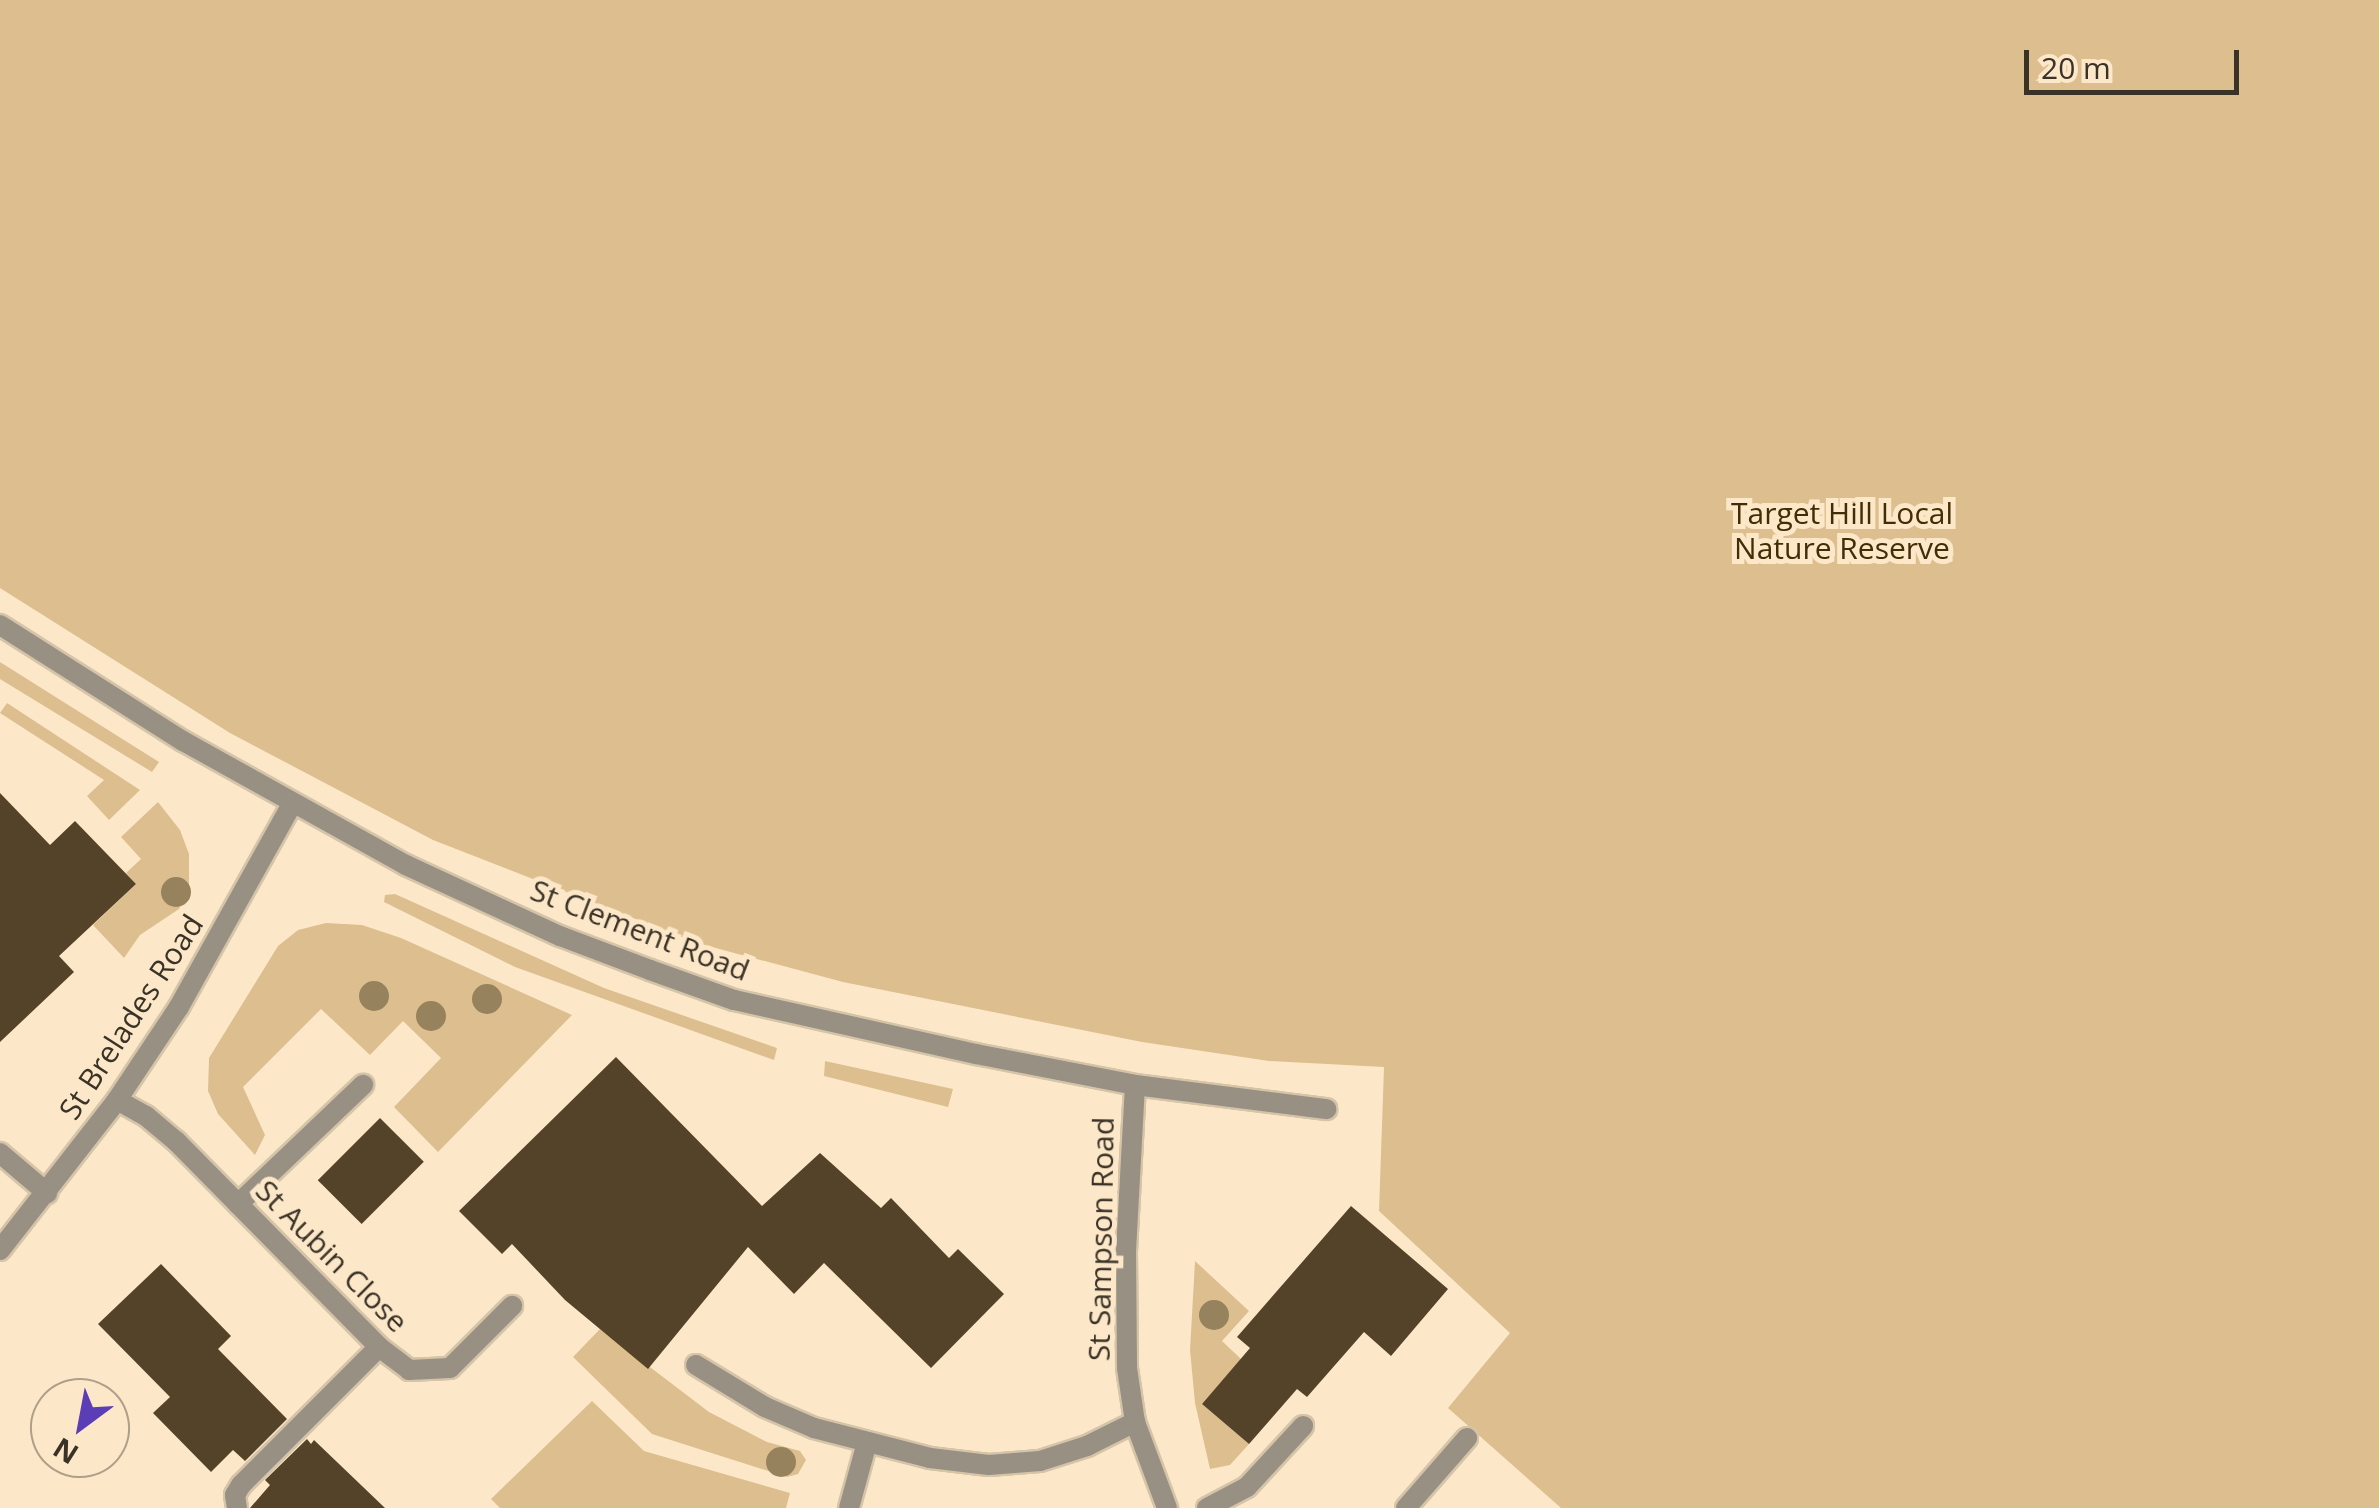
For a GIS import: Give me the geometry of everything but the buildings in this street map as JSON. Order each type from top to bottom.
[{"type":"street","name":"St Clement Road","points":[[0,625],[183,742],[406,865],[560,936],[734,1000],[1135,1084],[1326,1109]]},
{"type":"street","name":"St Brelades Road","points":[[0,1250],[117,1100],[179,1007],[292,804]]},
{"type":"street","name":"St Sampson Road","points":[[1135,1084],[1124,1309],[1135,1422],[1167,1508]]},
{"type":"street","points":[[238,1204],[363,1085]]},
{"type":"street","name":"St Aubin Close","points":[[117,1100],[146,1116],[379,1347],[409,1370],[450,1368],[512,1306]]},
{"type":"street","points":[[0,1153],[47,1193]]},
{"type":"street","points":[[237,1508],[235,1495],[241,1485],[379,1347]]},
{"type":"street","points":[[696,1365],[765,1407],[814,1428],[930,1458],[989,1465],[1040,1462],[1088,1446],[1135,1422]]},
{"type":"street","points":[[1206,1508],[1247,1486],[1303,1426]]},
{"type":"street","points":[[1406,1508],[1467,1438]]},
{"type":"street","points":[[849,1508],[867,1442]]},
{"type":"green space","name":"Target Hill Local Nature Reserve","points":[[0,0],[2379,0],[2379,1508],[1561,1508],[1448,1408],[1510,1333],[1379,1211],[1384,1067],[1269,1061],[1142,1042],[843,982],[697,943],[433,840],[230,733],[0,588]]},
{"type":"green space","points":[[0,662],[159,762],[152,772],[0,679]]},
{"type":"green space","points":[[7,703],[140,790],[109,820],[87,796],[104,780],[0,713]]},
{"type":"green space","points":[[158,802],[180,830],[189,854],[189,892],[179,909],[140,935],[124,958],[93,925],[136,884],[126,873],[141,859],[121,837]]},
{"type":"green space","points":[[395,894],[604,988],[777,1048],[774,1060],[515,967],[384,902],[385,895]]},
{"type":"green space","points":[[326,923],[362,925],[401,938],[572,1015],[438,1152],[394,1107],[441,1058],[403,1021],[370,1055],[321,1009],[243,1087],[265,1135],[255,1155],[218,1114],[208,1091],[209,1058],[278,946],[298,930]]},
{"type":"green space","points":[[825,1061],[953,1089],[948,1107],[824,1076]]},
{"type":"green space","points":[[1195,1261],[1249,1311],[1222,1341],[1241,1359],[1202,1404],[1249,1444],[1230,1465],[1210,1469],[1195,1403],[1190,1350]]},
{"type":"green space","points":[[600,1329],[709,1412],[767,1442],[800,1451],[806,1460],[798,1474],[787,1477],[652,1434],[573,1357]]},
{"type":"green space","points":[[592,1401],[644,1451],[790,1493],[786,1508],[500,1508],[491,1499]]}]
